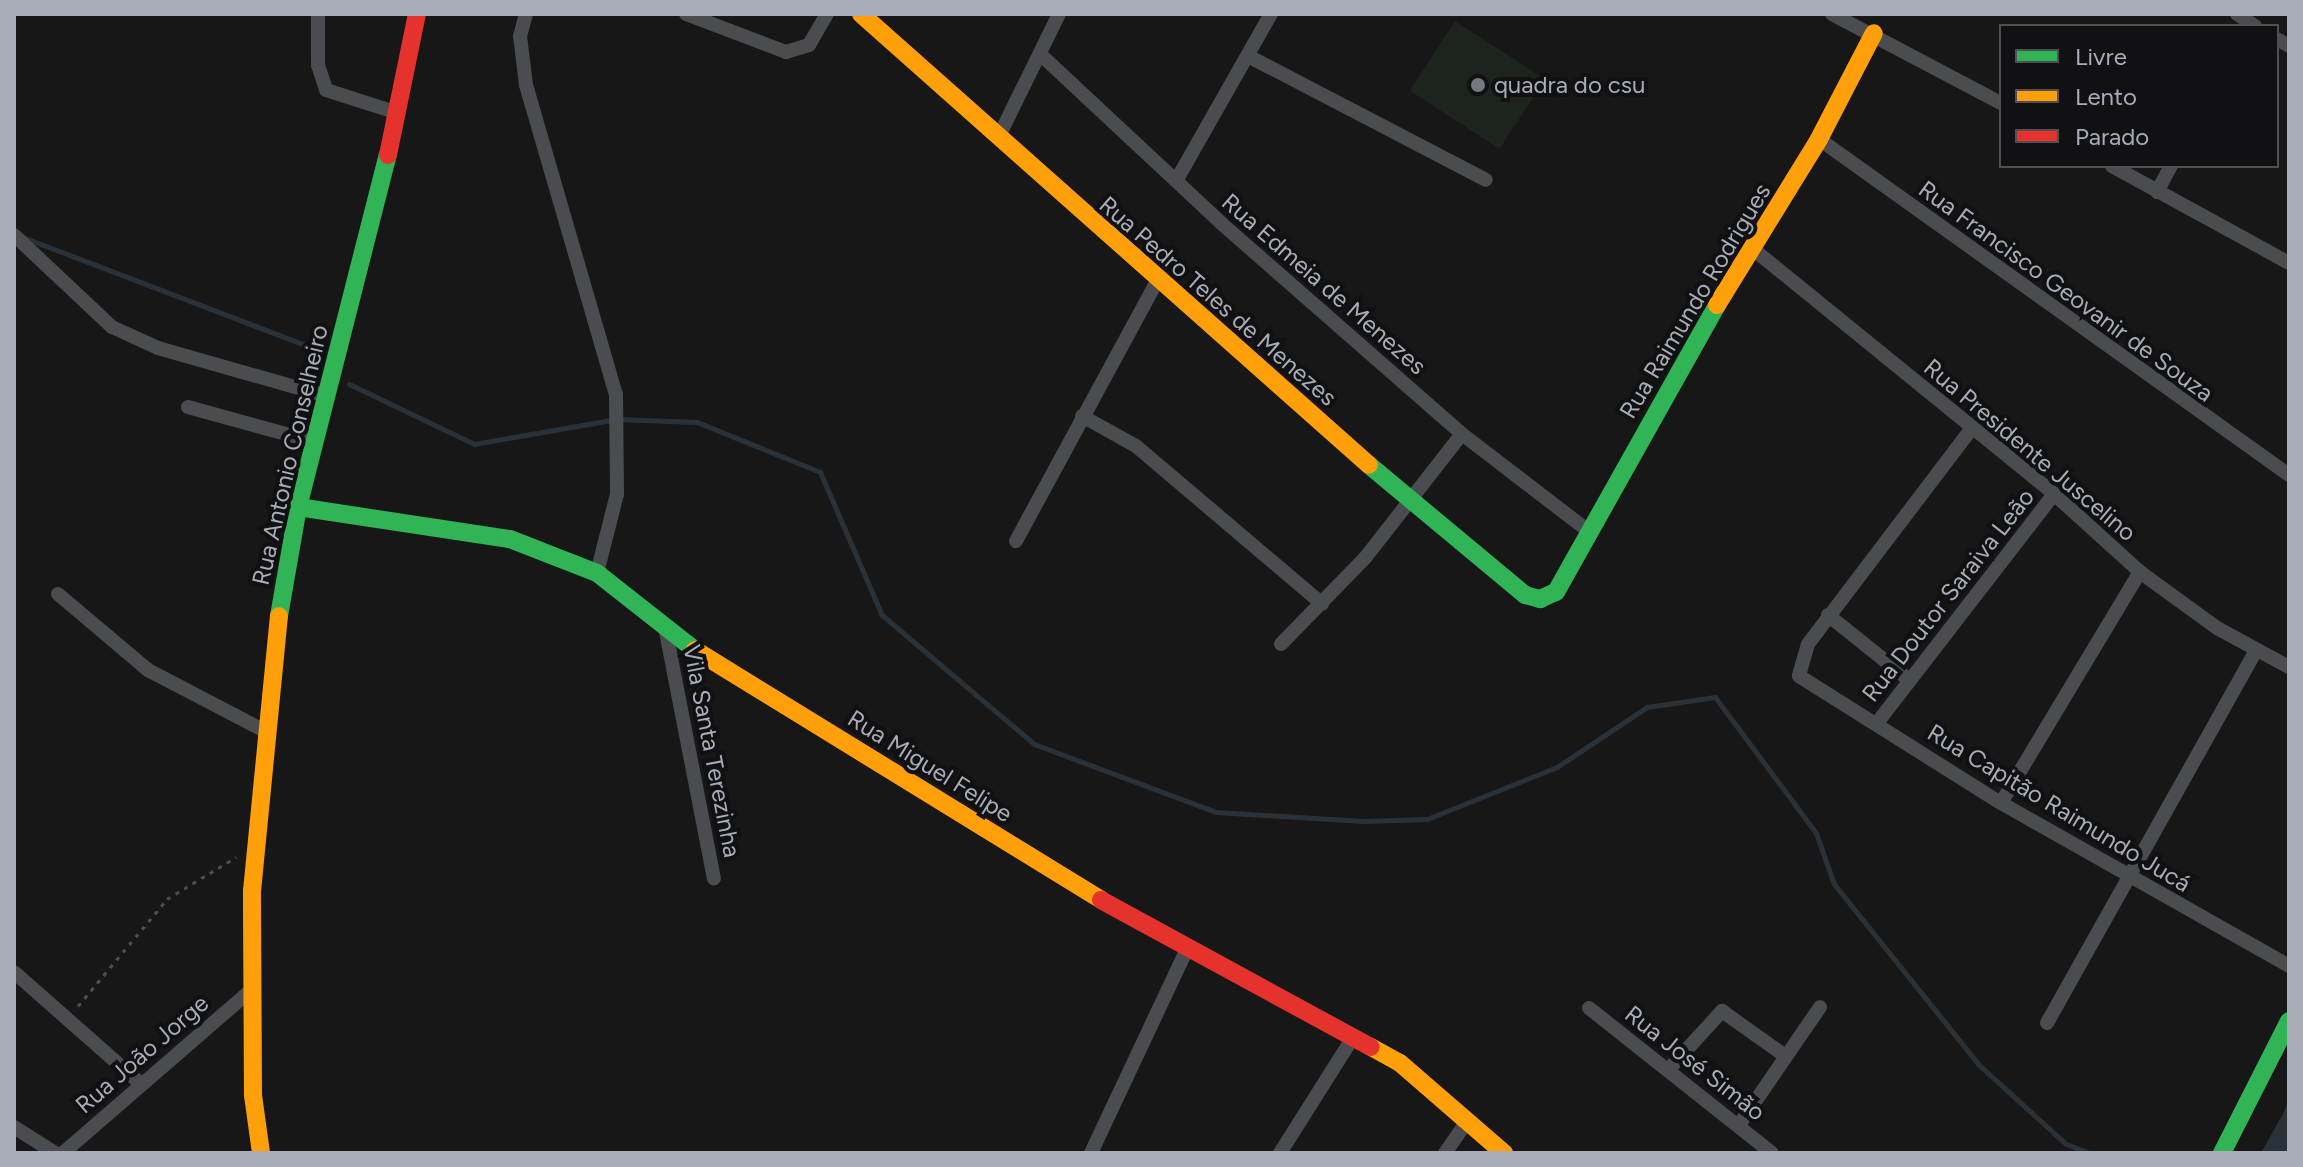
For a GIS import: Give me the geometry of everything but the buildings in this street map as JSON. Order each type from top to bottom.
[{"type":"street","points":[[318,14],[318,65],[326,90],[398,113]]},
{"type":"street","name":"Rua Antonio Conselheiro","points":[[261,1153],[253,1095],[251,990],[263,730],[298,507],[398,113],[417,14]]},
{"type":"street","points":[[526,14],[520,36],[526,85],[616,394],[617,494],[597,573]]},
{"type":"street","points":[[686,14],[786,52],[809,45],[827,14]]},
{"type":"street","name":"Rua Pedro Teles de Menezes","points":[[861,14],[1000,134],[1074,208],[1525,595],[1540,599],[1556,592]]},
{"type":"street","points":[[1000,134],[1059,14]]},
{"type":"street","points":[[1176,181],[1271,14]]},
{"type":"street","points":[[1834,15],[1874,33],[1999,102]]},
{"type":"street","name":"Rua Raimundo Rodrigues","points":[[1556,592],[1591,533],[1668,386],[1819,139],[1874,33]]},
{"type":"street","name":"Rua Edmeia de Menezes","points":[[1040,54],[1176,181],[1462,434],[1591,533]]},
{"type":"street","points":[[1248,56],[1486,180]]},
{"type":"street","name":"Rua Francisco Geovanir de Souza","points":[[1819,139],[2289,475]]},
{"type":"street","points":[[2115,168],[2289,263]]},
{"type":"street","points":[[2157,192],[2170,168]]},
{"type":"street","points":[[14,235],[112,327],[158,348],[327,396]]},
{"type":"street","name":"Rua Presidente Juscelino","points":[[1753,249],[2054,494],[2140,572],[2256,650],[2289,667]]},
{"type":"street","points":[[1016,541],[1158,280]]},
{"type":"street","points":[[188,407],[315,442]]},
{"type":"street","points":[[1082,416],[1136,446],[1322,604]]},
{"type":"street","points":[[1908,679],[1828,615],[1972,428]]},
{"type":"street","points":[[1281,644],[1322,604],[1412,500],[1462,434]]},
{"type":"street","name":"Rua Doutor Saraiva Leão","points":[[1877,723],[2054,494]]},
{"type":"street","name":"Rua Miguel Felipe","points":[[298,507],[510,539],[597,573],[666,632],[1187,949],[1400,1063],[1504,1153]]},
{"type":"street","points":[[2001,803],[2140,572]]},
{"type":"street","points":[[58,594],[148,670],[263,730]]},
{"type":"street","name":"Rua Capitão Raimundo Jucá","points":[[1828,615],[1801,661],[1799,676],[1809,685],[1877,723],[2001,803],[2131,876],[2210,926],[2289,966]]},
{"type":"street","name":"Vila Santa Terezinha","points":[[666,632],[714,878]]},
{"type":"street","points":[[2047,1023],[2256,650]]},
{"type":"street","points":[[1091,1153],[1187,949]]},
{"type":"street","points":[[14,972],[64,1022],[140,1083]]},
{"type":"street","name":"Rua João Jorge","points":[[63,1153],[140,1083],[251,990]]},
{"type":"street","points":[[1739,1125],[1784,1055],[1820,1007]]},
{"type":"street","name":"Rua José Simão","points":[[1589,1008],[1772,1153]]},
{"type":"street","points":[[1669,1069],[1722,1011],[1784,1055]]},
{"type":"street","points":[[2222,1153],[2289,1021]]},
{"type":"street","points":[[1280,1153],[1354,1036]]},
{"type":"street","points":[[1445,1153],[1468,1120]]},
{"type":"street","points":[[14,1127],[55,1153]]},
{"type":"path","points":[[64,1022],[167,899],[257,845]]},
{"type":"shaded area","name":"quadra do csu","points":[[1455,21],[1545,79],[1500,149],[1410,91]]},
{"type":"shaded area","points":[[2289,1099],[2289,1153],[2261,1153],[2284,1112]]},
{"type":"waterway","points":[[25,238],[308,346]]},
{"type":"waterway","points":[[349,384],[474,444],[617,419],[697,422],[820,472],[882,615],[1034,744],[1216,812],[1364,821],[1427,819],[1557,767],[1647,707],[1715,697],[1816,833],[1834,884],[1978,1064],[2066,1144],[2089,1153]]},
{"type":"traffic: fast","points":[[279,616],[298,507],[388,155]]},
{"type":"traffic: fast","points":[[1369,465],[1525,595],[1540,599],[1556,592],[1717,305]]},
{"type":"traffic: fast","points":[[298,507],[510,539],[597,573],[695,650]]},
{"type":"traffic: fast","points":[[2222,1153],[2289,1021]]},
{"type":"traffic: slow","points":[[861,14],[1369,465]]},
{"type":"traffic: slow","points":[[1717,305],[1819,139],[1874,33]]},
{"type":"traffic: slow","points":[[261,1153],[253,1095],[252,891],[279,616]]},
{"type":"traffic: slow","points":[[695,650],[1101,900]]},
{"type":"traffic: slow","points":[[1371,1047],[1400,1063],[1504,1153]]},
{"type":"traffic: jam","points":[[388,155],[417,14]]},
{"type":"traffic: jam","points":[[1101,900],[1371,1047]]},
{"type":"place","name":"quadra do csu","points":[[1478,85]]}]
